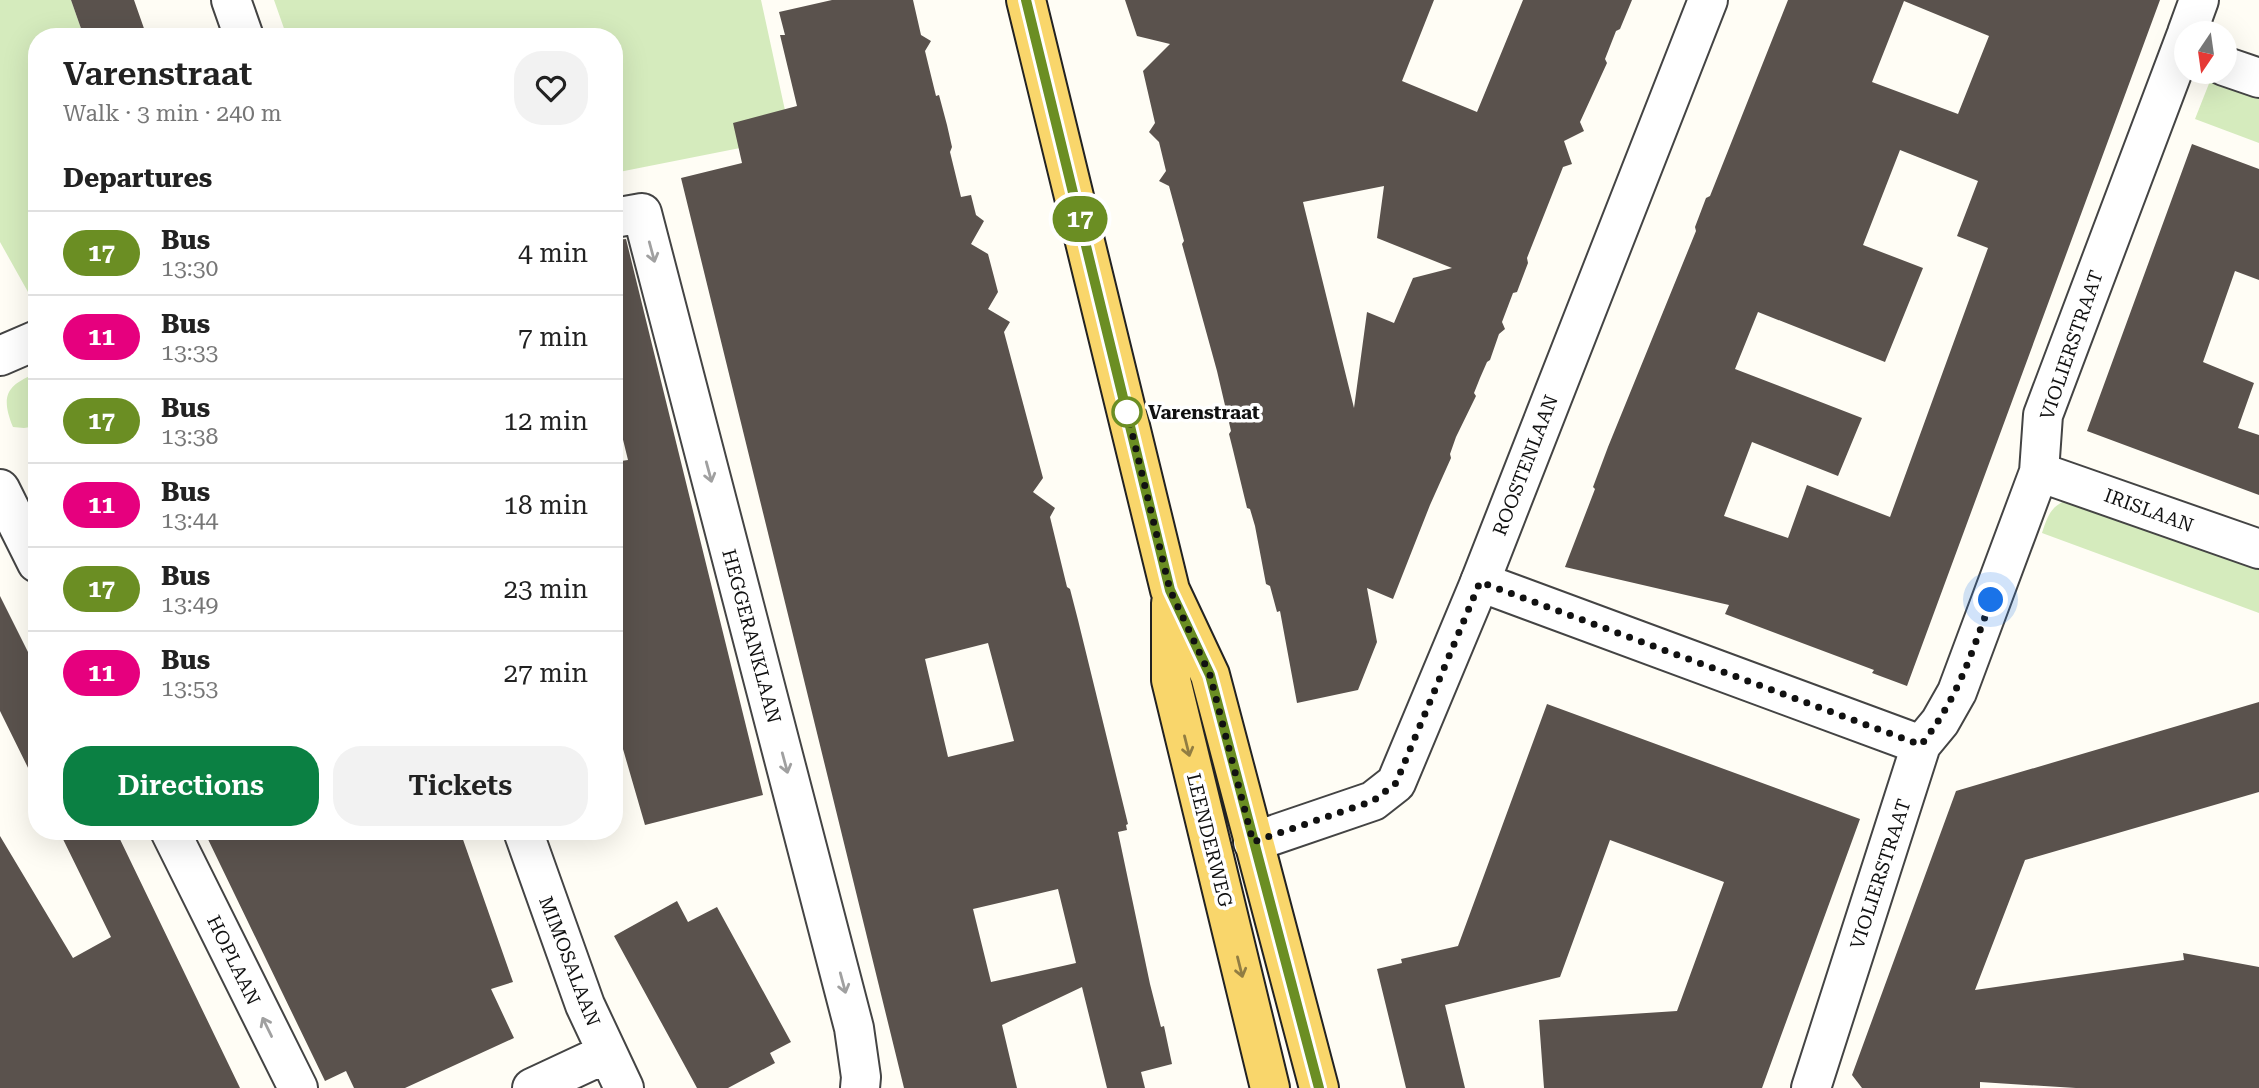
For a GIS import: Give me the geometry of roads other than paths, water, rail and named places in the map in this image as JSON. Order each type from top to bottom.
[{"type":"main road","name":"LEENDERWEG","points":[[1026,0],[1170,590],[1210,675],[1319,1088]]},
{"type":"main road","name":"LEENDERWEG","points":[[1170,590],[1171,680],[1269,1088]]},
{"type":"street","points":[[231,0],[240,28]]},
{"type":"street","name":"ROOSTENLAAN","points":[[1253,842],[1373,801],[1396,783],[1480,582],[1708,0]]},
{"type":"street","name":"VIOLIERSTRAAT","points":[[2192,21],[2199,0]]},
{"type":"street","points":[[2237,70],[2259,78]]},
{"type":"street","name":"VIOLIERSTRAAT","points":[[1811,1088],[1921,745],[1940,722],[1956,692],[2039,471],[2043,415],[2174,72]]},
{"type":"street","name":"HEGGERANKLAAN","points":[[623,216],[642,213],[854,1028],[860,1088]]},
{"type":"street","points":[[0,356],[28,344]]},
{"type":"street","name":"IRISLAAN","points":[[2039,471],[2259,550]]},
{"type":"street","points":[[0,489],[28,545]]},
{"type":"street","points":[[1480,582],[1921,745]]},
{"type":"street","name":"HOPLAAN","points":[[174,840],[298,1088]]},
{"type":"street","name":"MIMOSALAAN","points":[[526,840],[585,1005],[624,1088]]},
{"type":"street","points":[[532,1088],[607,1053]]},
{"type":"place","name":"Varenstraat","points":[[1127,412]]}]
